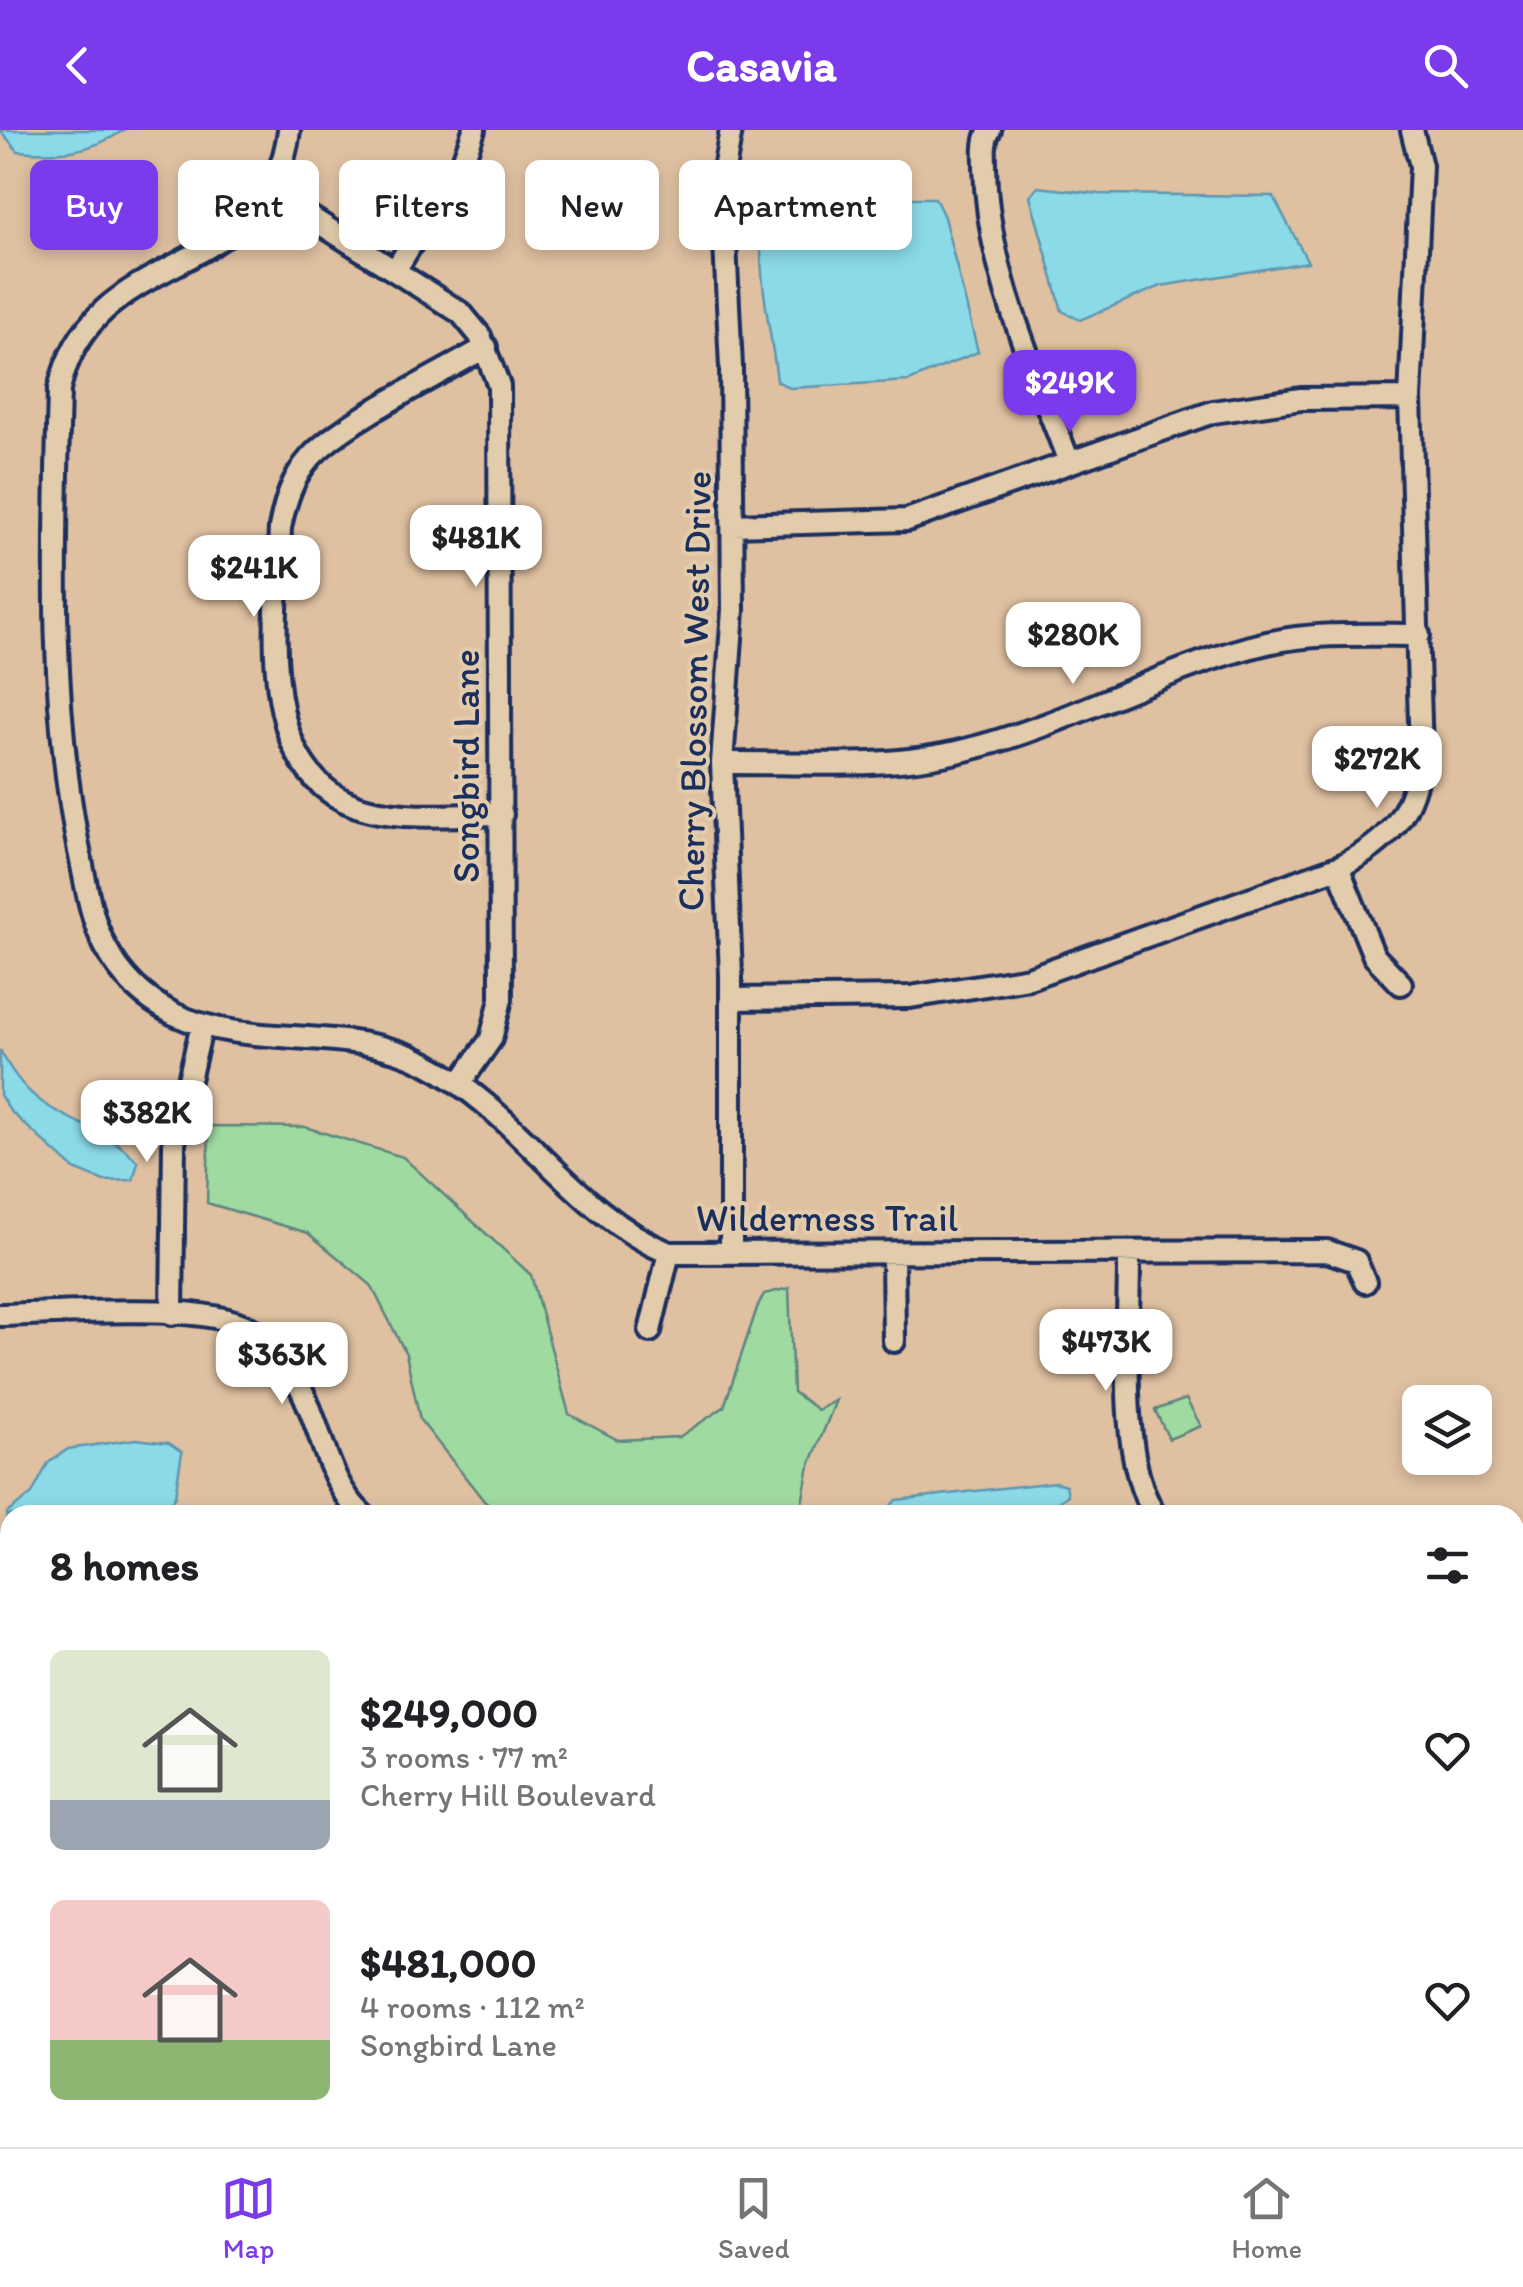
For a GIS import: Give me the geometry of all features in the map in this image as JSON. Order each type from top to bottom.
[{"type":"street","points":[[281,160],[289,130]]},
{"type":"street","points":[[396,269],[464,161],[474,130]]},
{"type":"street","name":"Cherry Blossom West Drive","points":[[731,130],[723,156],[722,200],[733,610],[722,763],[731,999],[731,1254]]},
{"type":"street","points":[[731,999],[910,997],[1029,978],[1338,867],[1387,838],[1405,815],[1421,754],[1410,398],[1421,166],[1412,130]]},
{"type":"street","points":[[985,132],[994,254],[1069,462]]},
{"type":"street","name":"Songbird Lane","points":[[319,222],[460,314],[486,347],[495,367],[501,405],[501,999],[491,1039],[460,1082]]},
{"type":"street","name":"Wilderness Trail","points":[[200,250],[106,306],[77,340],[60,390],[59,737],[91,909],[105,946],[134,986],[162,1006],[202,1025],[370,1046],[422,1061],[460,1082],[627,1232],[669,1253],[1336,1251],[1356,1262],[1365,1282]]},
{"type":"street","points":[[486,347],[339,435],[301,470],[284,503],[280,528],[278,686],[284,726],[293,748],[317,781],[346,802],[387,813],[502,814]]},
{"type":"street","points":[[732,526],[908,520],[1213,412],[1302,399],[1410,398]]},
{"type":"street","points":[[722,763],[888,761],[940,755],[1040,727],[1253,646],[1328,636],[1419,635]]},
{"type":"street","points":[[1338,867],[1374,956],[1401,984]]},
{"type":"street","points":[[172,1314],[174,1143],[202,1025]]},
{"type":"street","points":[[1130,1252],[1132,1454],[1140,1487],[1150,1505]]},
{"type":"street","points":[[650,1331],[669,1253]]},
{"type":"street","points":[[893,1253],[894,1342]]},
{"type":"street","points":[[0,1315],[172,1314],[232,1320],[248,1327],[281,1354],[301,1388],[346,1505]]},
{"type":"green space","points":[[209,1126],[305,1127],[403,1157],[531,1275],[569,1414],[618,1440],[679,1437],[724,1407],[764,1294],[789,1288],[793,1392],[818,1410],[836,1400],[808,1470],[802,1505],[489,1505],[420,1420],[406,1354],[371,1285],[308,1233],[207,1203]]},
{"type":"green space","points":[[1186,1399],[1201,1426],[1169,1439],[1155,1410]]},
{"type":"water","points":[[0,130],[124,130],[86,148],[47,153],[18,151]]},
{"type":"water","points":[[1038,187],[1100,194],[1273,196],[1308,262],[1161,286],[1080,320],[1062,311],[1030,196]]},
{"type":"water","points":[[912,198],[935,198],[944,217],[978,352],[909,381],[790,388],[777,381],[761,250],[912,250]]},
{"type":"water","points":[[0,1050],[32,1094],[102,1134],[138,1162],[133,1180],[104,1181],[74,1169],[10,1111],[0,1095]]},
{"type":"water","points":[[136,1439],[169,1443],[182,1452],[175,1496],[170,1505],[18,1505],[32,1494],[48,1463],[68,1449]]},
{"type":"water","points":[[1055,1482],[1066,1485],[1068,1495],[1056,1505],[892,1505],[896,1500]]}]
